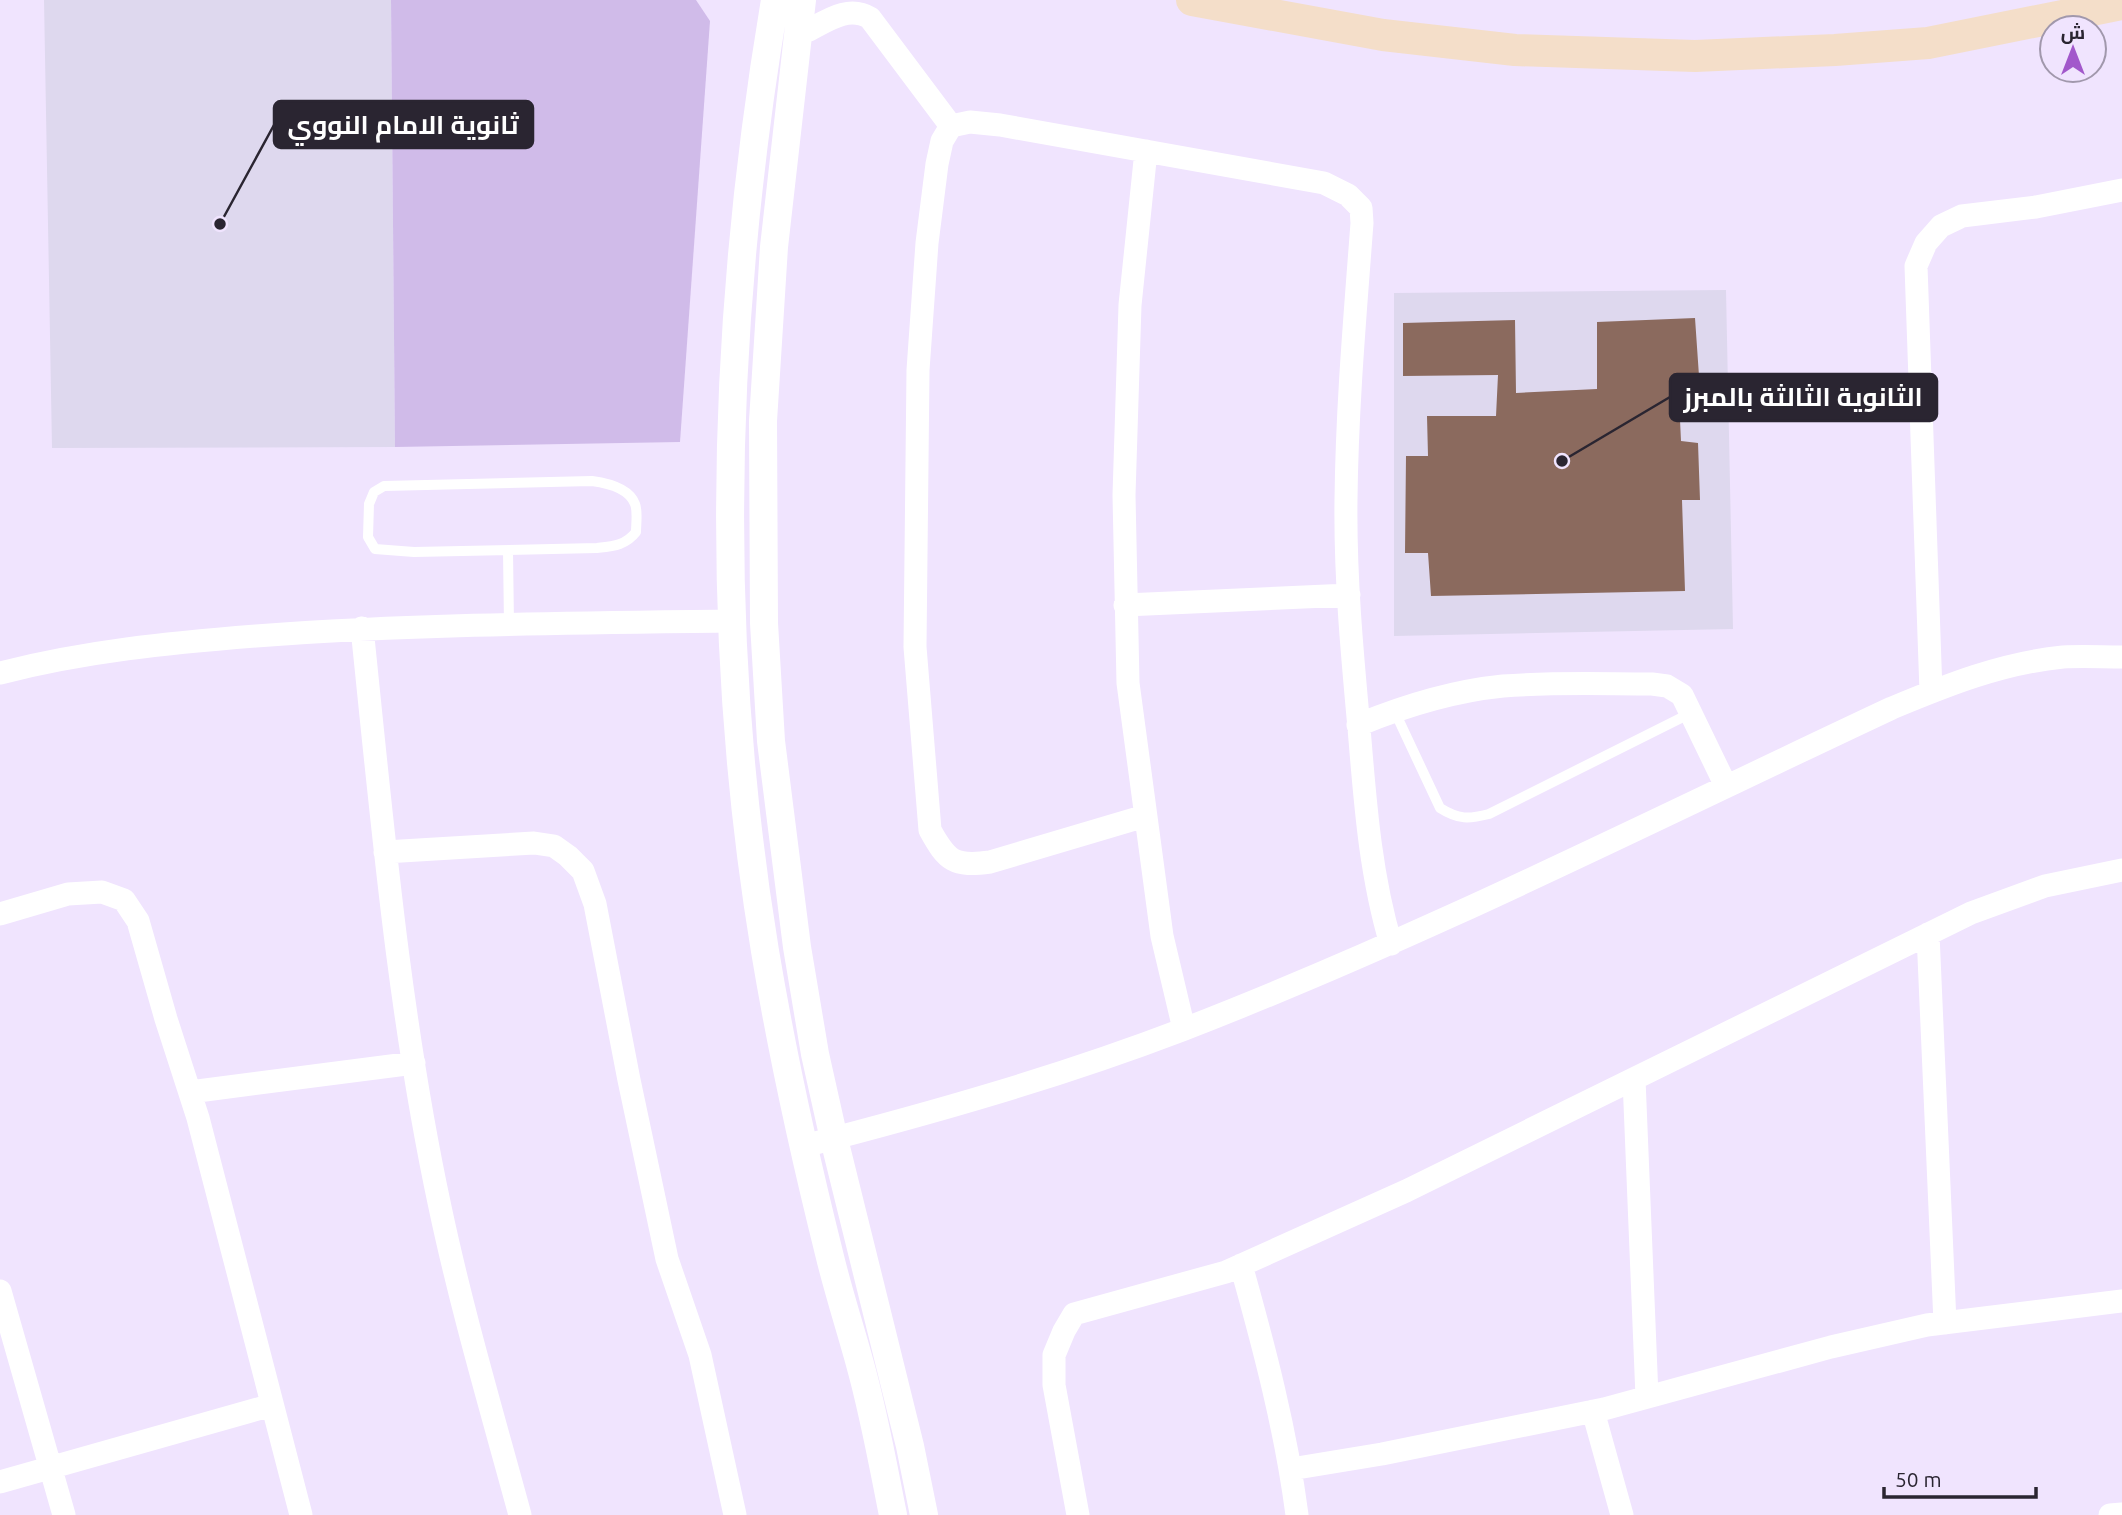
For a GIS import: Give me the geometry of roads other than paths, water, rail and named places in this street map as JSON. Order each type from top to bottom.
[{"type":"main road","points":[[1192,0],[1383,35],[1515,50],[1695,57],[1928,43],[2122,4]]},
{"type":"street","points":[[802,0],[803,42],[783,161],[768,334],[764,421],[764,623],[771,741],[797,947],[816,1054],[834,1139],[891,1364],[924,1515]]},
{"type":"street","points":[[803,42],[831,0]]},
{"type":"street","points":[[769,9],[751,163],[736,333],[732,420],[732,621],[751,853],[765,950],[804,1146],[830,1256],[861,1368],[893,1515]]},
{"type":"street","points":[[803,42],[850,12],[862,13],[870,9],[951,126]]},
{"type":"street","points":[[1145,816],[990,862],[967,865],[953,861],[940,848],[930,830],[915,648],[918,370],[927,243],[935,177],[942,141],[951,126],[970,122],[1000,124],[1324,183],[1348,195],[1361,208],[1352,335],[1345,503],[1358,725],[1374,875],[1391,944]]},
{"type":"street","points":[[1146,151],[1130,304],[1124,495],[1128,683],[1162,936],[1184,1029]]},
{"type":"street","points":[[1931,692],[1916,266],[1926,243],[1941,226],[1962,216],[2036,207],[2122,190]]},
{"type":"street","points":[[1125,605],[1349,595]]},
{"type":"street","points":[[0,673],[45,661],[140,645],[362,628],[732,621]]},
{"type":"street","points":[[362,628],[385,852],[414,1063],[439,1206],[471,1342],[520,1515]]},
{"type":"street","points":[[804,1146],[1012,1088],[1184,1029],[1391,944],[1726,786],[1931,692],[1982,673],[2064,657],[2122,657]]},
{"type":"street","points":[[1358,725],[1394,710],[1501,686],[1667,686],[1682,695],[1726,786]]},
{"type":"street","points":[[385,852],[534,844],[554,846],[583,871],[595,904],[667,1259],[700,1355],[735,1515]]},
{"type":"street","points":[[1078,1515],[1054,1385],[1054,1355],[1063,1331],[1074,1314],[1169,1289],[1241,1265],[1406,1191],[1971,912],[2045,886],[2122,870]]},
{"type":"street","points":[[0,914],[68,894],[102,892],[124,900],[138,921],[190,1092],[301,1515]]},
{"type":"street","points":[[1928,934],[1945,1323]]},
{"type":"street","points":[[190,1092],[414,1063]]},
{"type":"street","points":[[1634,1079],[1647,1397]]},
{"type":"street","points":[[1241,1265],[1264,1349],[1291,1469],[1297,1515]]},
{"type":"street","points":[[0,1290],[64,1515]]},
{"type":"street","points":[[1291,1469],[1382,1454],[1593,1412],[1831,1348],[1945,1323],[2122,1301]]},
{"type":"street","points":[[0,1482],[272,1405]]},
{"type":"street","points":[[1593,1412],[1622,1515]]},
{"type":"street","points":[[2110,1515],[2122,1514]]},
{"type":"lane","points":[[592,481],[612,484],[624,491],[635,504],[636,532],[629,541],[618,546],[508,551],[414,552],[375,549],[368,537],[369,504],[374,492],[384,486],[592,481]]},
{"type":"lane","points":[[508,551],[509,625]]},
{"type":"lane","points":[[1394,710],[1440,808],[1452,816],[1468,820],[1489,814],[1691,713]]},
{"type":"place","name":"ثانوية الامام النووي","points":[[220,224]]},
{"type":"place","name":"الثانوية الثالثة بالمبرز","points":[[1562,461]]}]
